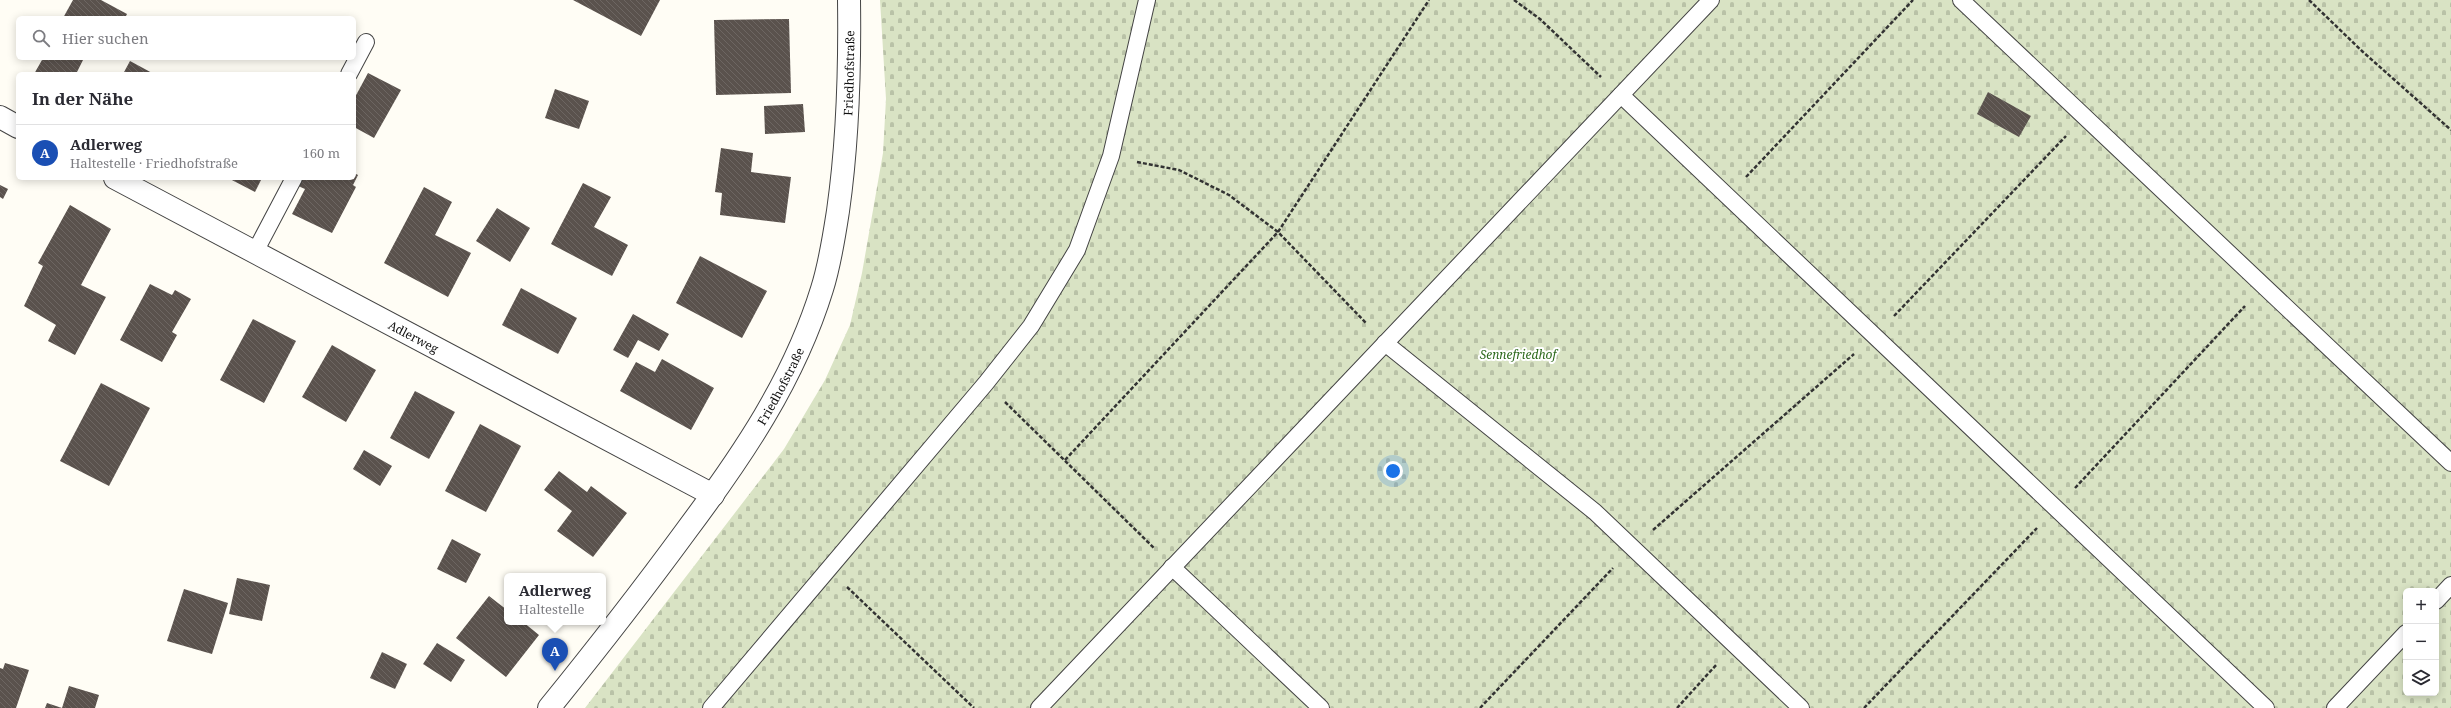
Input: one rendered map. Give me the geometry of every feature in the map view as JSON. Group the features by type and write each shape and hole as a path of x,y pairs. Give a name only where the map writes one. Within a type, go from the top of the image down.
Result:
{"street":[{"name":"Friedhofstraße","path":"549,708 627,611 738,460 777,395 799,352 823,287 834,235 845,160 850,61 849,0"},
{"path":"0,117 16,126"},
{"name":"Adlerweg","path":"119,180 713,495"}],"lane":[{"path":"711,708 986,384 1031,326 1077,250 1111,156 1147,0"},
{"path":"1039,708 1711,0"},
{"path":"1961,0 2451,463"},
{"path":"350,72 366,42"},
{"path":"1621,95 2266,708"},
{"path":"255,252 293,180"},
{"path":"1385,343 1595,512 1801,708"},
{"path":"1172,568 1321,708"},
{"path":"2439,598 2451,585"},
{"path":"2335,708 2403,636"}],"path":[{"path":"1065,460 1278,232 1429,0"},
{"path":"1514,0 1540,19 1621,95"},
{"path":"1728,196 1913,0"},
{"path":"2310,0 2363,52 2451,130"},
{"path":"1480,708 1632,548 1875,336 2085,116"},
{"path":"1111,156 1179,170 1229,195 1278,232 1385,343"},
{"path":"986,384 1065,460 1166,560 1172,568"},
{"path":"828,569 974,708"},
{"path":"1677,708 1735,645"}],"green space":[{"name":"Sennefriedhof","path":"880,0 2451,0 2451,708 585,708 784,449 825,380 850,325 862,273 883,153 886,99"}],"building":[{"path":"73,0 101,0 127,14 126,16 64,16"},
{"path":"573,0 660,0 641,36"},
{"path":"789,19 791,93 716,95 714,20"},
{"path":"42,60 83,60 77,72 35,72"},
{"path":"130,61 150,72 124,72"},
{"path":"368,73 401,90 374,138 356,128 356,95"},
{"path":"555,89 589,101 579,129 545,118"},
{"path":"1988,92 2031,116 2019,137 1977,114"},
{"path":"803,104 805,132 765,134 764,106"},
{"path":"721,148 753,153 751,172 791,177 785,223 720,215 722,193 715,192"},
{"path":"232,180 261,180 255,192"},
{"path":"301,180 356,180 353,185 356,187 332,233 292,214 305,189 298,186"},
{"path":"583,183 611,197 594,227 628,245 612,276 551,244"},
{"path":"0,185 8,189 3,199 0,197"},
{"path":"424,187 452,202 435,235 471,253 448,297 384,263"},
{"path":"70,205 111,229 81,285 106,297 75,355 48,341 56,325 24,306 43,266 38,263"},
{"path":"497,208 530,228 510,262 476,241"},
{"path":"700,256 767,291 742,338 676,303"},
{"path":"150,284 172,295 175,290 191,299 172,332 177,335 162,362 120,340"},
{"path":"521,288 577,318 558,354 502,325"},
{"path":"633,314 669,334 659,351 638,340 628,358 613,350"},
{"path":"253,319 296,341 264,403 220,380"},
{"path":"332,345 376,370 346,422 302,397"},
{"path":"662,359 714,388 691,430 620,391 636,362 655,372"},
{"path":"101,383 150,408 109,486 60,461"},
{"path":"415,391 455,412 429,459 390,438"},
{"path":"480,424 521,446 486,512 445,491"},
{"path":"364,450 392,466 380,486 353,469"},
{"path":"559,471 587,492 591,486 627,513 593,557 557,531 572,511 544,490"},
{"path":"452,539 481,554 466,583 437,569"},
{"path":"237,578 270,585 262,621 229,614"},
{"path":"184,589 228,603 212,654 167,641"},
{"path":"489,596 504,608 504,625 527,625 539,635 506,677 456,638"},
{"path":"437,643 465,660 451,682 423,664"},
{"path":"382,652 407,664 395,689 370,678"},
{"path":"5,663 29,670 16,708 0,708 0,668 3,669"},
{"path":"69,686 99,695 95,708 62,708"},
{"path":"47,703 62,708 45,708"}],"place":[{"name":"Adlerweg","path":"555,671"}]}
